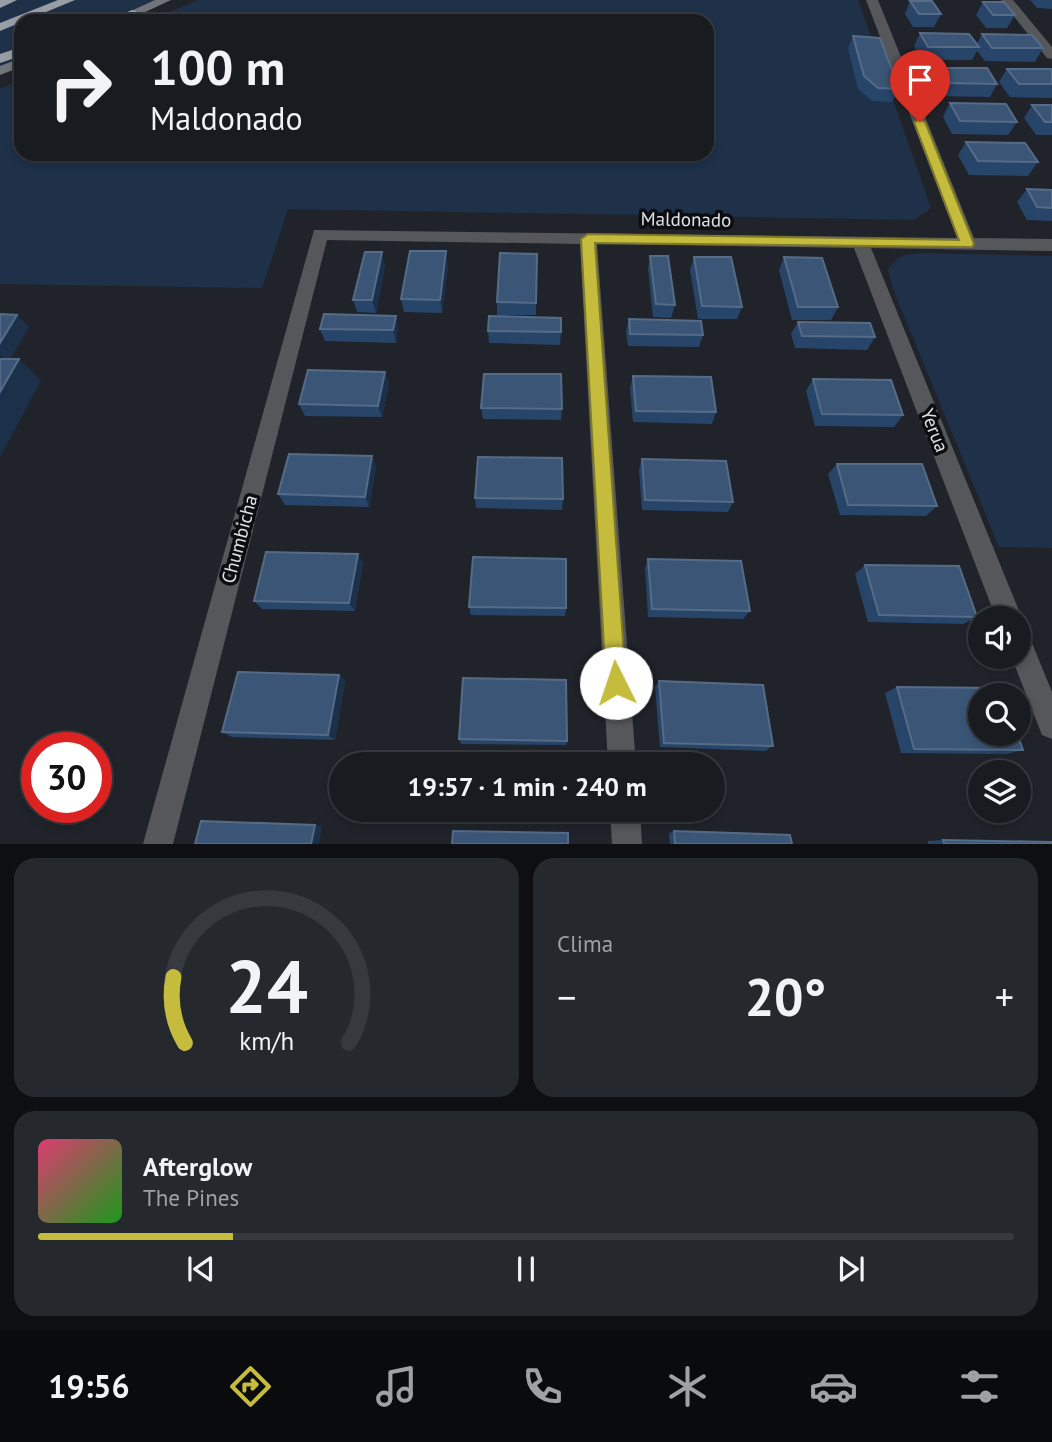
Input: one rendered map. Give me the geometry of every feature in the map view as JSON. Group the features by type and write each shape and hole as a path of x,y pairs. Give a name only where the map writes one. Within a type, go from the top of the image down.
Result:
{"highway":[{"path":"0,4 11,0"},
{"path":"33,14 69,0"}],"main road":[{"path":"132,14 165,0"}],"street":[{"path":"872,0 968,244"},
{"path":"1007,0 1052,55"},
{"name":"Maldonado","path":"320,234 1052,245"},
{"name":"Chumbicha","path":"158,844 320,234"},
{"path":"588,239 621,752"},
{"name":"Yerua","path":"860,242 1005,606"},
{"path":"1030,669 1052,725"},
{"path":"626,822 627,844"}],"shaded area":[{"path":"0,0 165,0 132,14 14,14 14,65 0,71"},
{"path":"198,0 858,0 931,208 914,220 288,209 262,288 0,284 0,89 14,82 14,161 714,161 714,14 165,14"},
{"path":"921,253 1052,256 1052,548 999,547 893,289 888,270 891,265 902,256"}],"building":[{"path":"910,1 932,1 941,14 919,14"},
{"path":"983,2 1004,2 1015,15 993,15"},
{"path":"920,33 969,34 979,47 928,47"},
{"path":"982,34 1032,35 1043,48 992,48"},
{"path":"853,36 880,38 899,89 878,88 864,76"},
{"path":"934,68 987,68 997,84 944,83"},
{"path":"1007,69 1052,69 1052,84 1019,84"},
{"path":"950,103 1006,104 1017,122 960,121"},
{"path":"1032,105 1052,105 1052,122 1045,122"},
{"path":"966,142 1025,143 1038,162 978,161"},
{"path":"1027,189 1052,190 1052,208 1037,207"},
{"path":"410,251 446,251 440,300 401,299"},
{"path":"365,252 382,252 372,300 353,300"},
{"path":"500,253 537,254 536,303 497,302"},
{"path":"650,256 668,256 675,305 656,304"},
{"path":"694,257 731,257 742,307 702,306"},
{"path":"784,257 822,258 838,307 798,307"},
{"path":"0,314 17,315 0,343"},
{"path":"324,314 396,316 393,330 320,329"},
{"path":"489,316 561,318 561,332 488,331"},
{"path":"629,319 701,321 703,335 630,334"},
{"path":"798,322 870,323 875,337 802,336"},
{"path":"0,359 19,359 0,392"},
{"path":"308,370 385,372 378,406 299,404"},
{"path":"484,374 561,374 562,409 481,408"},
{"path":"633,376 711,377 716,412 636,411"},
{"path":"813,379 891,380 903,415 822,414"},
{"path":"289,454 372,456 365,497 278,494"},
{"path":"478,457 562,458 563,499 475,498"},
{"path":"642,459 726,461 733,502 645,500"},
{"path":"837,464 922,464 937,506 848,505"},
{"path":"266,552 358,554 349,603 254,601"},
{"path":"473,557 566,559 566,608 469,607"},
{"path":"648,559 741,561 750,611 652,609"},
{"path":"865,565 959,566 973,606 968,606 968,617 879,615"},
{"path":"238,672 339,675 328,735 222,732"},
{"path":"463,678 566,680 567,741 459,739"},
{"path":"659,681 763,685 773,746 664,743"},
{"path":"897,687 968,688 968,746 1022,746 1023,750 914,749"},
{"path":"201,821 315,825 311,844 195,844"},
{"path":"453,831 568,833 568,844 452,844"},
{"path":"674,831 790,835 792,844 675,844"},
{"path":"943,840 1052,842 1052,844 944,844"}],"route":[{"path":"616,683 588,239 968,244 920,122"}]}
